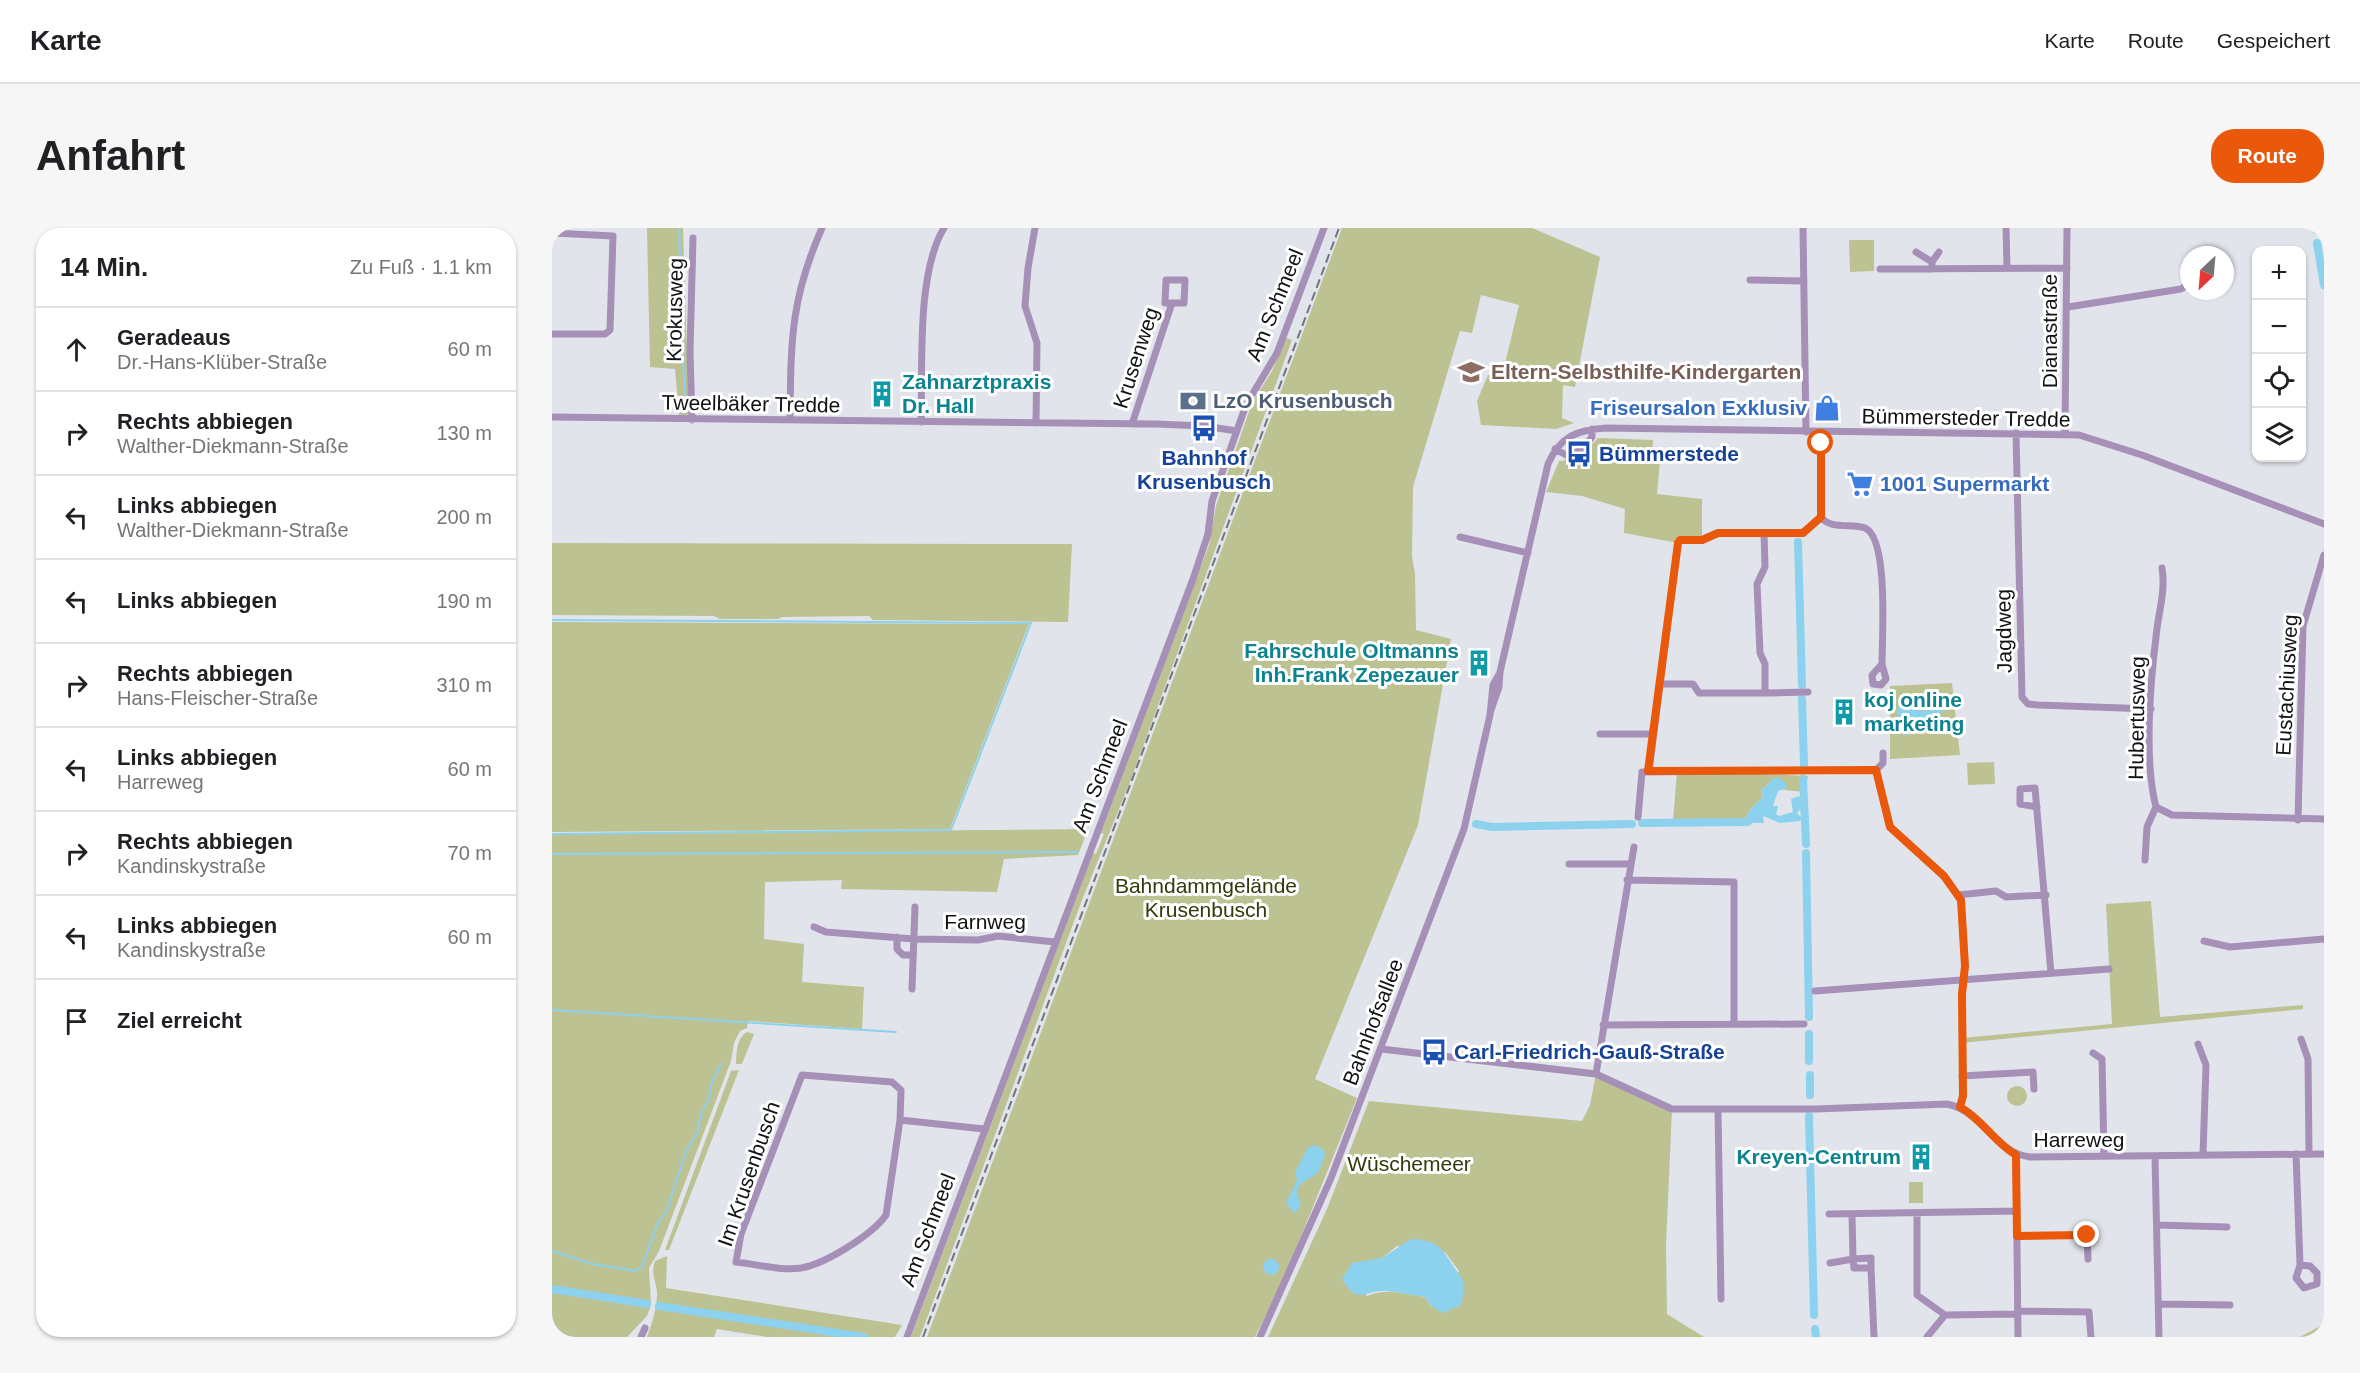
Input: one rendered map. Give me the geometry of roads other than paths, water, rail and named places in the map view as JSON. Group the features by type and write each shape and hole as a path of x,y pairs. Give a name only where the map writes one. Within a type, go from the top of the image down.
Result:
{"street":[{"path":"790,420 791,336 795,304 822,228"},
{"path":"921,422 926,289 938,238 944,228"},
{"path":"1035,228 1028,268 1025,306 1037,343 1036,423"},
{"name":"Am Schmeel","path":"907,1337 1193,579 1208,534 1212,501 1246,405 1277,353 1324,228"},
{"path":"1803,228 1806,432"},
{"path":"2006,228 2007,268"},
{"name":"Dianastraße","path":"2065,434 2068,307 2066,228"},
{"path":"2323,228 2324,237"},
{"path":"552,233 614,236 610,330 605,334 552,334"},
{"name":"Krokusweg","path":"692,420 690,351 693,238"},
{"path":"1916,252 1932,266"},
{"path":"1932,266 1939,252"},
{"path":"1880,269 1932,266 2067,268"},
{"path":"1750,280 1804,281"},
{"path":"2068,307 2180,289"},
{"name":"Krusenweg","path":"1132,424 1172,303"},
{"name":"Tweelbäker Tredde","path":"552,417 1132,424 1204,426 1237,431"},
{"path":"1557,446 1568,456 1581,450 1592,437 1592,429"},
{"name":"Bümmersteder Tredde","path":"1557,446 1575,433 1592,429 2065,434 2093,438 2324,524"},
{"path":"1648,771 1678,543 1680,540 1702,540 1718,533 1803,533 1821,517 1821,432"},
{"name":"Jagdweg","path":"2016,433 2022,697 2028,704 2038,705 2151,709"},
{"name":"Bahnhofsallee","path":"1260,1337 1310,1229 1464,829 1491,710 1493,686 1500,672 1548,464 1557,446"},
{"path":"1821,517 1829,523 1863,527 1877,540 1881,568 1882,664"},
{"path":"1764,533 1765,567 1757,584 1760,653 1765,664 1765,693"},
{"path":"1460,537 1528,553"},
{"name":"Eustachiusweg","path":"2298,820 2303,626 2324,555"},
{"name":"Hubertusweg","path":"2162,568 2164,585 2156,636 2151,709 2151,790 2156,807 2172,815 2324,819"},
{"path":"1660,684 1693,684 1699,693 1808,692"},
{"path":"1600,734 1653,734"},
{"path":"1638,818 1642,772 1876,770 1883,763 1883,753"},
{"path":"1381,1049 1596,1074 1672,1109 1816,1109 1947,1104 1960,1107 1963,1096 1965,928 1958,895 1944,876 1890,827 1876,770"},
{"path":"2037,807 2051,973"},
{"path":"2145,860 2147,827 2156,807"},
{"path":"1596,1074 1634,847"},
{"path":"1569,864 1630,864"},
{"path":"1627,880 1734,882 1734,1023"},
{"path":"1958,895 1996,891 2006,897 2046,895"},
{"path":"914,939 915,907"},
{"name":"Farnweg","path":"814,927 826,932 914,939 978,940 998,936 1055,942"},
{"path":"897,937 897,949 903,955 913,955"},
{"name":"Farnweg","path":"912,989 914,939"},
{"path":"2204,942 2230,946 2324,939"},
{"path":"1815,991 2109,969"},
{"path":"1603,1025 1804,1024"},
{"path":"2301,1039 2308,1059 2309,1154"},
{"path":"2198,1044 2206,1065 2203,1155"},
{"path":"2093,1053 2102,1059 2104,1156"},
{"path":"1962,1076 2033,1072 2034,1089"},
{"name":"Im Krusenbusch","path":"802,1075 892,1082 902,1093 900,1120 888,1207 879,1226 855,1242 802,1268 736,1262 741,1234 802,1075"},
{"name":"Harreweg","path":"1960,1107 1972,1114 2004,1148 2016,1155 2155,1157 2324,1154"},
{"path":"1718,1109 1721,1299"},
{"path":"900,1120 984,1129"},
{"path":"2296,1154 2300,1265"},
{"path":"2016,1155 2018,1337"},
{"path":"2155,1157 2159,1337"},
{"path":"1829,1214 2016,1211"},
{"path":"1917,1213 1917,1295 1945,1315 2089,1312 2091,1337"},
{"path":"1852,1214 1854,1268 1871,1268 1874,1337"},
{"path":"2157,1225 2227,1227"},
{"path":"2017,1236 2087,1235 2088,1258"},
{"path":"1830,1263 1853,1259"},
{"path":"2158,1304 2230,1305"},
{"path":"1927,1337 1945,1315"},
{"path":"642,1337 645,1328"}],"water":[{"path":"1903,699 1912,702 1920,711 1930,710 1930,701 1942,704 1943,710 1928,730 1909,733 1906,736 1902,733 1897,708"},
{"path":"1774,778 1780,778 1787,785 1786,789 1778,791 1773,806 1778,806 1776,814 1779,816 1793,812 1791,799 1799,796 1804,805 1797,813 1802,818 1800,821 1780,823 1763,816 1764,823 1744,823 1749,811 1763,797 1761,791"},
{"path":"1314,1145 1323,1149 1325,1154 1322,1165 1318,1172 1298,1188 1301,1204 1295,1214 1286,1203 1297,1180 1295,1172 1307,1149"},
{"name":"Wüschemeer","path":"1411,1239 1434,1244 1446,1255 1463,1281 1461,1305 1443,1313 1432,1307 1425,1297 1387,1291 1358,1295 1342,1279 1352,1263 1382,1258"},
{"path":"1271,1259 1279,1267 1271,1275 1263,1267"}],"waterway":[{"path":"679,228 685,410"},
{"path":"2317,243 2324,285"},
{"path":"1798,542 1802,685"},
{"path":"552,620 1031,623 951,830 552,834"},
{"path":"1802,699 1804,765"},
{"path":"1803,779 1806,844"},
{"path":"1642,823 1748,822 1753,816"},
{"path":"1476,824 1492,827 1632,824"},
{"path":"552,854 1077,852"},
{"path":"1806,853 1809,1017"},
{"path":"552,1010 896,1032"},
{"path":"1809,1034 1809,1061"},
{"path":"552,1251 592,1264 636,1271 642,1266 658,1223 667,1210 686,1151 697,1133 701,1114 709,1099 711,1084 721,1064"},
{"path":"1810,1075 1810,1095"},
{"path":"1809,1116 1814,1315"},
{"path":"552,1289 647,1304"},
{"path":"659,1306 864,1337"},
{"path":"1815,1329 1816,1337"}],"railway":[{"path":"923,1337 1339,228"}],"place":[{"name":"Eltern-Selbsthilfe-Kindergarten","path":"1471,372"},
{"name":"Zahnarztpraxis Dr. Hall","path":"882,394"},
{"name":"LzO Krusenbusch","path":"1193,401"},
{"name":"Friseursalon Exklusiv","path":"1827,408"},
{"name":"Bahnhof Krusenbusch","path":"1204,428"},
{"name":"Bümmerstede","path":"1579,454"},
{"name":"1001 Supermarkt","path":"1860,484"},
{"name":"Fahrschule Oltmanns Inh.Frank Zepezauer","path":"1479,663"},
{"name":"koj online marketing","path":"1844,712"},
{"name":"Carl-Friedrich-Gauß-Straße","path":"1434,1052"},
{"name":"Kreyen-Centrum","path":"1921,1157"}],"park label":[{"name":"Bahndammgelände Krusenbusch","path":"1206,898"}]}
